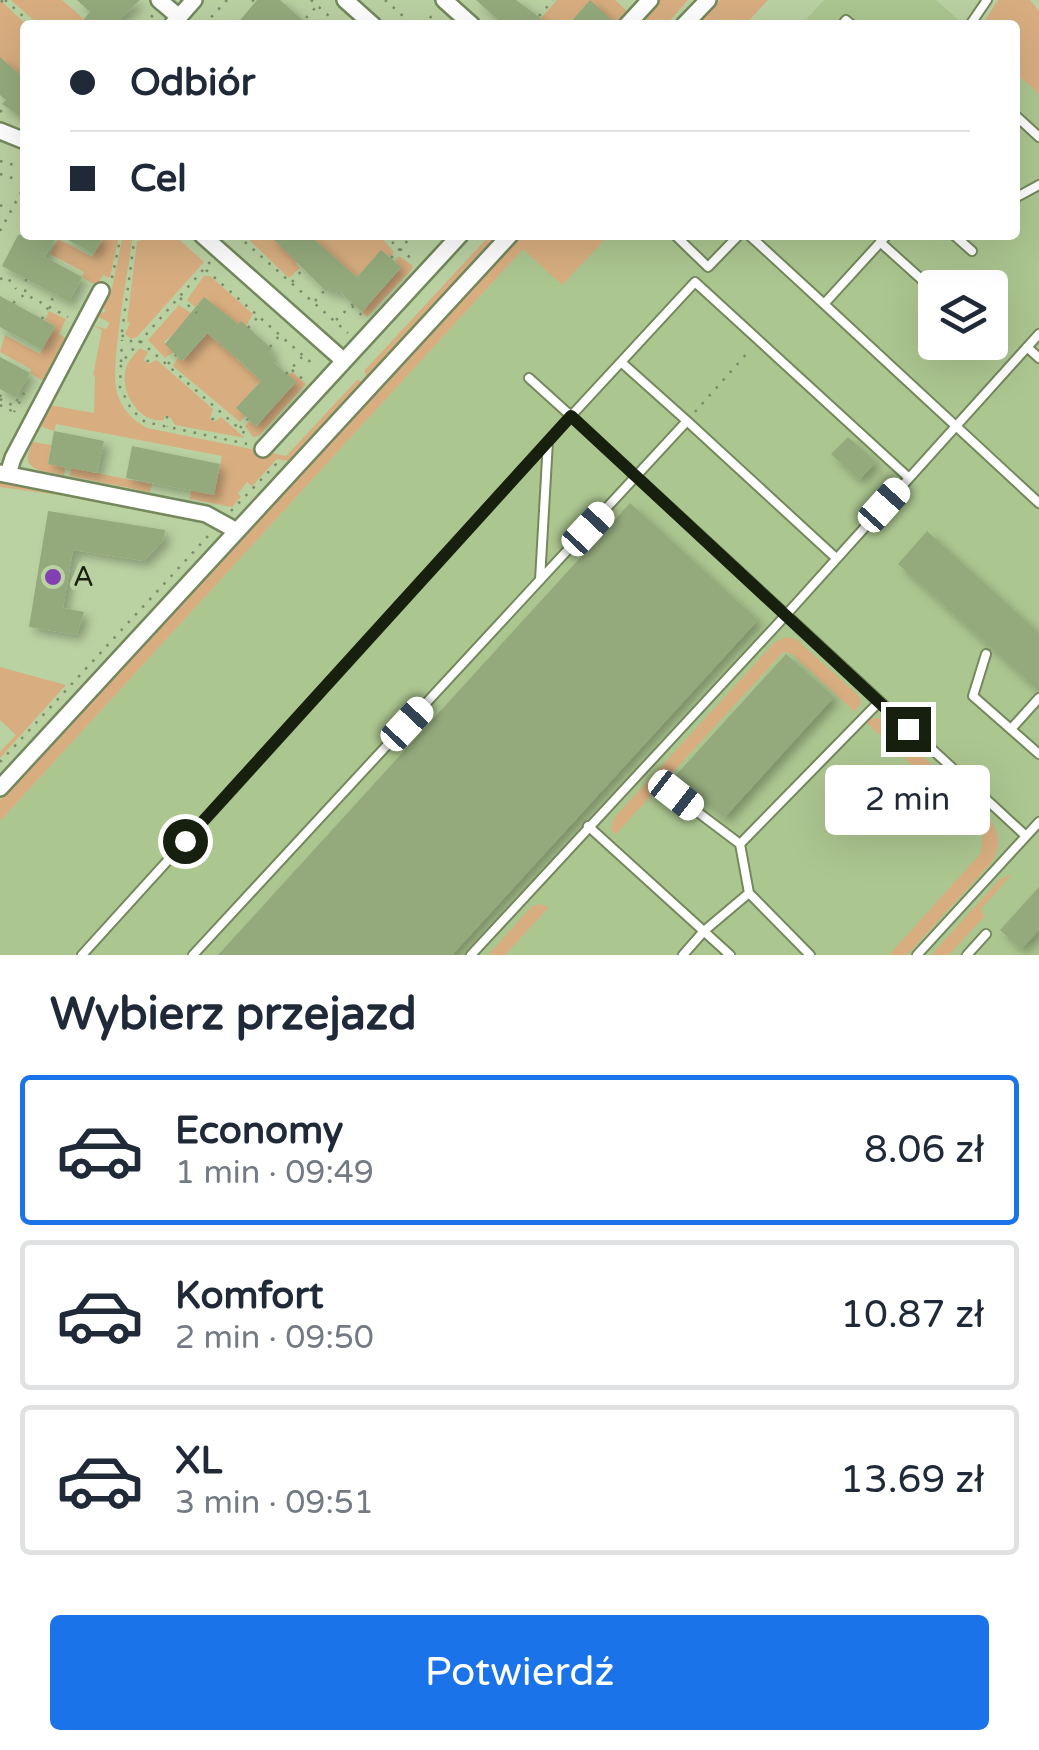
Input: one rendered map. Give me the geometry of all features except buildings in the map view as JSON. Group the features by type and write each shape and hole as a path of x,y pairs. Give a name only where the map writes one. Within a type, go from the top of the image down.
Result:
{"street":[{"path":"176,20 194,0"},
{"path":"345,0 368,20"},
{"path":"632,20 650,0"},
{"path":"689,20 708,0"},
{"path":"446,1 467,20"},
{"path":"208,240 344,361"},
{"path":"258,448 455,240"},
{"path":"0,788 505,240"},
{"path":"101,292 4,474 226,516 237,531"}],"lane":[{"path":"1020,120 1039,137"},
{"path":"680,240 708,267 733,240"},
{"path":"754,240 1039,503"},
{"path":"824,304 883,240"},
{"path":"885,240 918,274"},
{"path":"960,240 972,251"},
{"path":"82,955 695,282 909,478"},
{"path":"471,955 1039,334"},
{"path":"1027,347 1039,358"},
{"path":"621,362 836,558"},
{"path":"529,378 1026,836"},
{"path":"193,955 687,421"},
{"path":"540,580 548,441"},
{"path":"969,708 986,654"},
{"path":"973,696 1039,754"},
{"path":"1011,729 1039,698"},
{"path":"740,844 879,702"},
{"path":"676,795 740,844 749,894 810,955"},
{"path":"918,955 1039,822"},
{"path":"588,826 730,955"},
{"path":"683,955 749,894"},
{"path":"967,955 986,934"}],"path":[{"path":"210,20 227,0"},
{"path":"311,0 332,20"},
{"path":"384,0 407,20"},
{"path":"539,16 553,0"},
{"path":"3,1 29,20"},
{"path":"306,18 317,6"},
{"path":"491,20 494,16"},
{"path":"0,232 20,193"},
{"path":"0,205 11,211"},
{"path":"101,292 106,295 110,287 120,240"},
{"path":"134,240 122,335 120,387 130,409 145,422 258,448"},
{"path":"243,240 353,337"},
{"path":"390,240 418,266"},
{"path":"391,258 408,240"},
{"path":"121,363 220,251"},
{"path":"205,268 321,372"},
{"path":"291,283 302,270"},
{"path":"0,279 7,277 16,289"},
{"path":"13,303 25,294 26,278"},
{"path":"314,302 325,290"},
{"path":"25,294 83,325"},
{"path":"42,319 55,294"},
{"path":"179,298 197,313"},
{"path":"335,322 352,305 368,320"},
{"path":"248,328 259,316"},
{"path":"124,324 130,324"},
{"path":"122,335 127,342 140,341 258,448"},
{"path":"270,347 280,336"},
{"path":"687,421 758,340"},
{"path":"146,362 154,354"},
{"path":"168,365 176,356"},
{"path":"286,374 303,356"},
{"path":"291,369 309,385"},
{"path":"0,400 3,391"},
{"path":"0,400 14,406 24,394 15,411"},
{"path":"0,400 7,408"},
{"path":"212,420 219,411"},
{"path":"167,416 167,428"},
{"path":"239,429 248,419"},
{"path":"0,762 226,516"}],"shaded area":[{"path":"0,0 22,20 20,75 0,57"},
{"path":"11,0 62,0 84,19 83,20 33,20"},
{"path":"557,0 615,0 629,13 623,20 606,20 590,1 572,20 541,18"},
{"path":"659,0 688,0 670,20 641,20"},
{"path":"720,0 768,0 750,20 701,20"},
{"path":"824,0 936,0 958,20 806,20"},
{"path":"998,0 1030,0 1039,11 1039,94 1020,77 1020,20 985,20"},
{"path":"1020,77 1039,94 1039,955 0,955 0,821 523,249 562,284 604,240 1020,240"},
{"path":"60,240 92,257 102,240 118,240 110,278 103,275 97,286 82,277 84,272 50,254"},
{"path":"122,240 132,240 115,381 117,393 132,418 147,428 286,456 357,380 361,381 366,375 364,371 485,240 492,240 288,461 277,459 252,486 247,482 232,507 190,499 191,490 214,495 222,456 56,424 54,431 40,426 49,405 94,413 93,375 102,330 92,325 106,329 110,323 97,316 106,310 102,307 112,288"},
{"path":"180,240 204,262 131,339 125,334 130,323 127,322 137,241"},
{"path":"249,240 277,240 298,261 300,268 289,278"},
{"path":"315,240 383,240 394,252 390,257 381,250 357,277"},
{"path":"516,240 604,240 562,285 523,249 0,821 0,800"},
{"path":"399,256 412,269 367,317 362,312 401,268 395,261"},
{"path":"204,276 210,276 253,314 246,326 204,298 195,307 187,300"},
{"path":"179,305 195,316 164,342 174,352 165,358 148,340"},
{"path":"49,311 66,319 59,334 69,340 43,381 30,373 31,369 0,352 5,335 40,354 55,326 45,320"},
{"path":"208,333 261,381 237,408 245,416 240,422 173,366 178,357 183,361"},
{"path":"140,348 148,352 144,360 148,364 157,360 213,409 210,418 214,422 221,417 245,438 175,425 170,417 155,420 140,412 129,396 125,377 128,363"},
{"path":"292,372 306,384 259,436 253,437 245,426 250,421 257,426 295,383 288,375"},
{"path":"33,442 51,445 48,463 65,468 64,475 30,464"},
{"path":"71,468 152,484 150,492 70,476"},
{"path":"0,481 198,519 191,521 0,487"},
{"path":"787,637 797,640 859,696 861,702 855,712 791,653 783,652 615,835 611,829 614,818 775,642"},
{"path":"0,667 66,685 0,758 0,752 16,735 0,720"},
{"path":"882,719 986,814 998,838 991,863 907,955 889,955 981,853 983,832 866,722"},
{"path":"1012,874 981,909 984,917 949,955 931,955 1000,879"},
{"path":"531,907 549,907 505,955 488,955"}],"place":[{"name":"A","path":"53,577"}],"route":[{"path":"185,841 571,416 908,729"}]}
